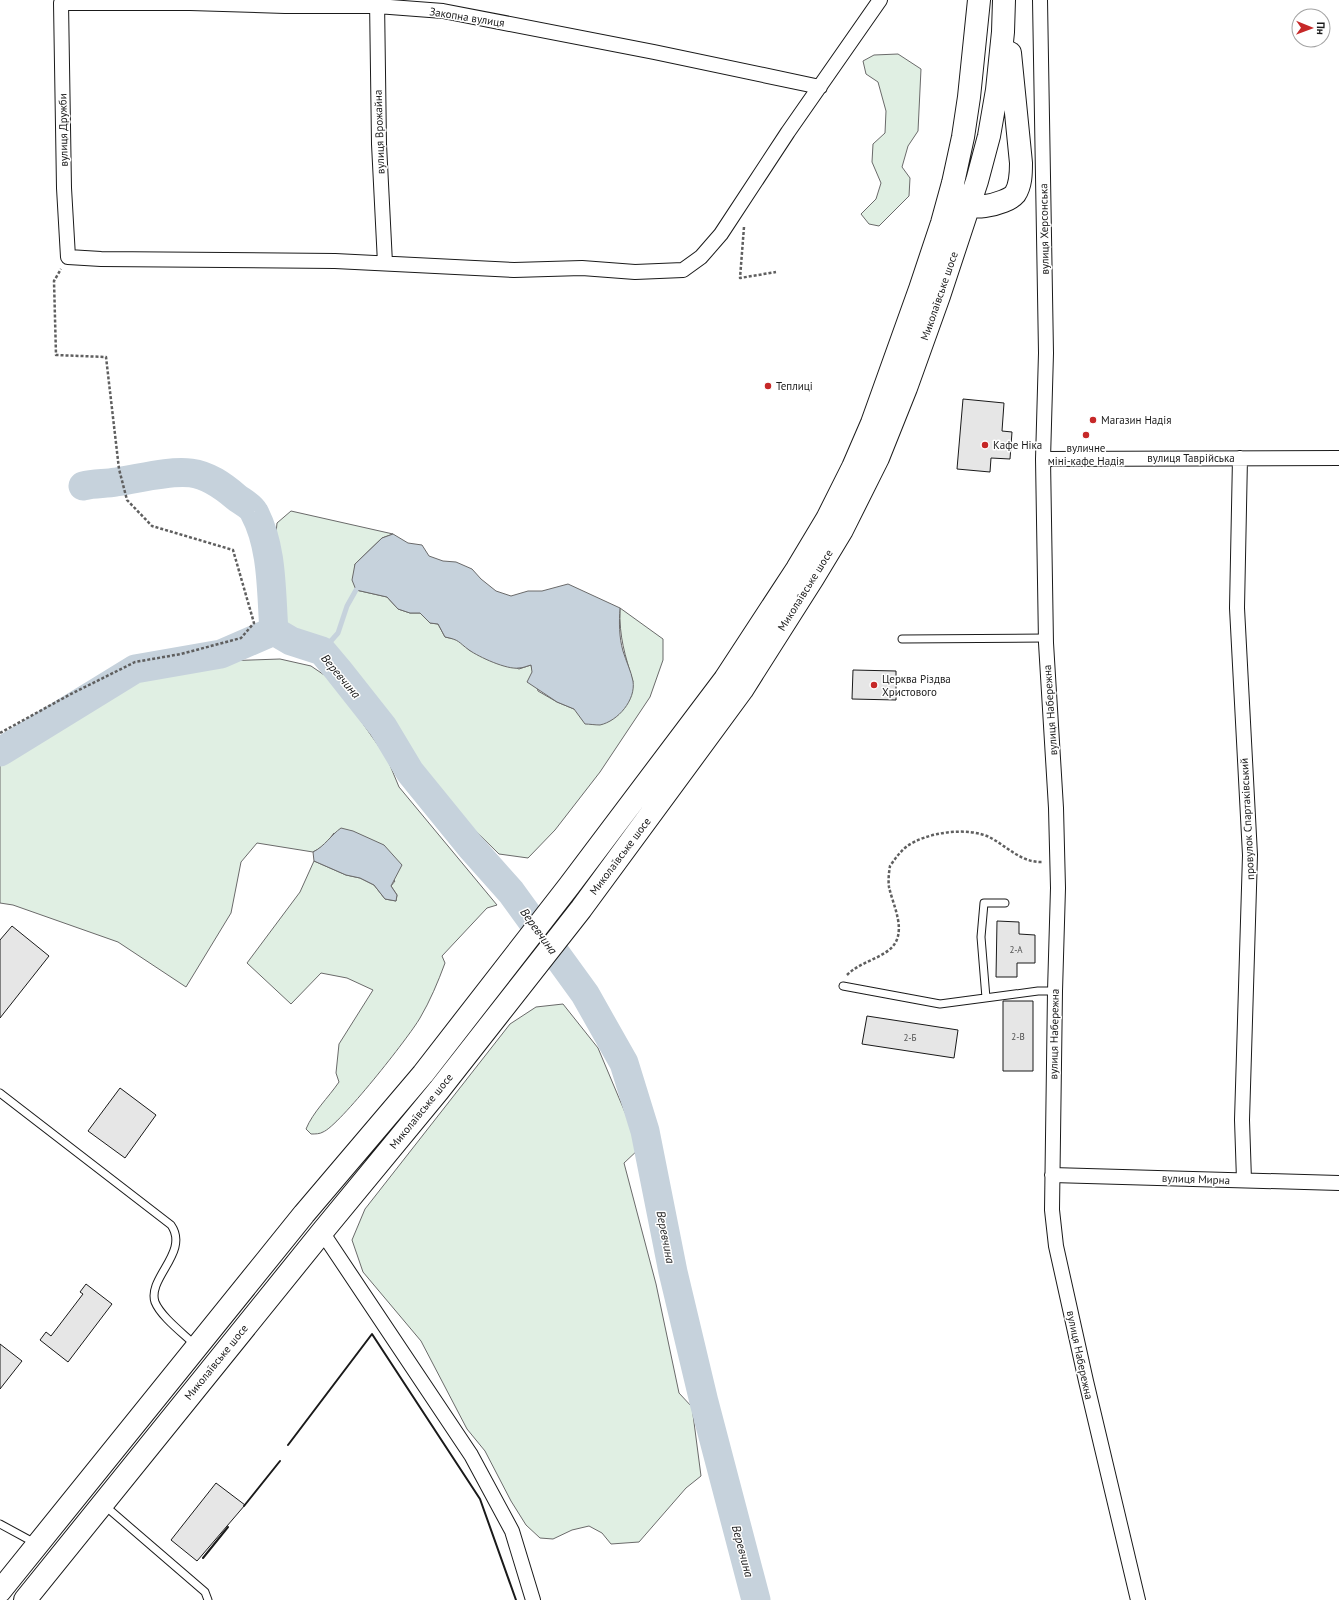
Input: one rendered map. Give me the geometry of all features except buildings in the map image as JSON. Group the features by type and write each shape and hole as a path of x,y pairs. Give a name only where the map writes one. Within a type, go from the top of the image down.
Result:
{"main road":[{"path":"980,0 980,92 976,129 961,198 969,206 978,207 994,205 1010,198 1015,193 1021,176 1005,0"},
{"name":"Миколаївське шосе","path":"0,1591 304,1214 423,1074 510,963 725,679 797,569 827,519 853,467 890,375 920,289 953,183 969,97 980,0"},
{"name":"Миколаївське шосе","path":"25,1600 102,1503 439,1090 581,909 742,690 842,530 878,458 906,388 969,206 989,136 1003,32 1005,0"}],"street":[{"path":"68,256 101,259 205,259 385,263 514,270 582,268 635,272 683,270 701,257 721,234 747,197 788,132 880,0"},
{"name":"вулиця Херсонська","path":"1040,0 1046,353 1043,459"},
{"name":"Закопна вулиця","path":"61,3 190,3 285,6 377,3 442,11 654,52 820,87"},
{"name":"вулиця Дружби","path":"61,3 64,188 68,256"},
{"name":"вулиця Врожайна","path":"377,3 379,144 385,263"},
{"name":"провулок Спартаківський","path":"1240,458 1237,608 1250,855 1242,1120 1244,1180"},
{"name":"вулиця Таврійська","path":"1043,459 1339,458"},
{"name":"вулиця Набережна","path":"1043,459 1046,638 1058,862 1054,991 1052,1210 1056,1246 1086,1381 1138,1600"},
{"name":"вулиця Мирна","path":"1052,1175 1339,1183"},
{"path":"322,1232 471,1455 512,1530 533,1600"}],"lane":[{"path":"902,639 1046,638"},
{"path":"986,998 981,937 984,903 1005,903"},
{"path":"842,986 940,1004 1038,991 1054,991"},
{"path":"0,1093 171,1225 175,1231 176,1245 155,1288 155,1302 167,1318 197,1346"},
{"path":"102,1503 205,1592 208,1600"},
{"path":"0,1524 37,1544"}],"path":[{"path":"747,197 740,278 776,272"},
{"path":"0,733 69,695 135,662 181,654 241,638 254,623 233,550 152,526 127,500 119,469 106,357 56,355 54,281 68,256"},
{"path":"842,986 846,976 853,969 891,949 898,938 900,926 889,885 890,866 907,846 928,836 963,832 979,833 992,839 1022,858 1033,862 1058,862"}],"green space":[{"path":"898,54 921,69 918,131 908,146 902,167 910,178 909,196 879,226 869,224 861,214 876,199 881,183 872,162 873,144 885,133 886,111 878,82 866,74 863,61 874,55"},
{"path":"291,511 393,534 382,538 355,564 356,590 387,597 398,609 410,613 420,613 430,623 438,624 445,637 459,640 469,650 519,669 531,665 538,691 557,702 574,709 633,682 622,637 620,608 663,639 663,660 650,697 600,772 555,830 528,858 499,854 435,791 360,679 340,655 321,642 302,641 288,633 282,623 274,553 277,523"},
{"path":"280,659 311,666 333,681 387,758 399,787 497,905 487,908 442,956 445,963 427,1005 420,1018 389,1061 358,1098 331,1126 322,1133 316,1134 311,1134 306,1129 317,1111 339,1082 336,1073 339,1044 373,990 347,978 321,973 291,1004 247,963 300,892 314,861 346,875 360,878 374,885 385,899 396,901 397,895 391,886 395,881 334,833 324,846 313,852 257,843 241,862 231,913 186,987 118,942 13,905 0,903 0,746 98,687 223,661"},
{"path":"563,1004 598,1048 640,1148 624,1163 656,1284 679,1393 692,1407 701,1476 686,1488 639,1542 611,1544 602,1533 589,1526 572,1530 553,1539 540,1538 526,1525 511,1501 485,1451 467,1429 421,1341 363,1272 352,1240 365,1209 510,1024 536,1007"}],"shaded area":[{"path":"393,534 408,543 422,545 429,556 443,561 456,562 472,569 481,579 496,591 511,596 528,591 542,591 568,584 620,608 619,624 621,640 633,681 632,695 624,709 607,723 600,725 585,724 574,709 557,702 527,682 532,672 531,665 522,668 508,667 479,656 456,640 445,637 438,624 430,623 420,613 410,613 398,609 387,597 356,590 352,580 355,564 382,538"},
{"path":"341,828 353,831 384,845 402,865 391,886 397,895 396,901 385,899 374,885 360,878 346,875 314,861 313,852 321,847"}],"waterway":[{"path":"83,486 182,472 203,476 226,489 253,510 265,540 270,570 274,631"},
{"path":"322,651 338,633 347,606 356,590"},
{"name":"Веревчина","path":"0,752 135,669 221,654 274,631 291,641 322,651 383,727 410,772 471,847 511,892 585,994 624,1063 645,1131 673,1272 704,1402 756,1600"}],"wall":[{"path":"288,1445 372,1334 480,1499 516,1600"},
{"path":"244,1506 280,1461"},
{"path":"203,1558 228,1527"}],"place":[{"name":"Теплиці","path":"768,386"},
{"name":"Магазин Надія","path":"1093,420"},
{"name":"вуличне міні-кафе Надія","path":"1086,435"},
{"name":"Кафе Ніка","path":"985,445"},
{"name":"Церква Різдва Христового","path":"874,685"}]}
